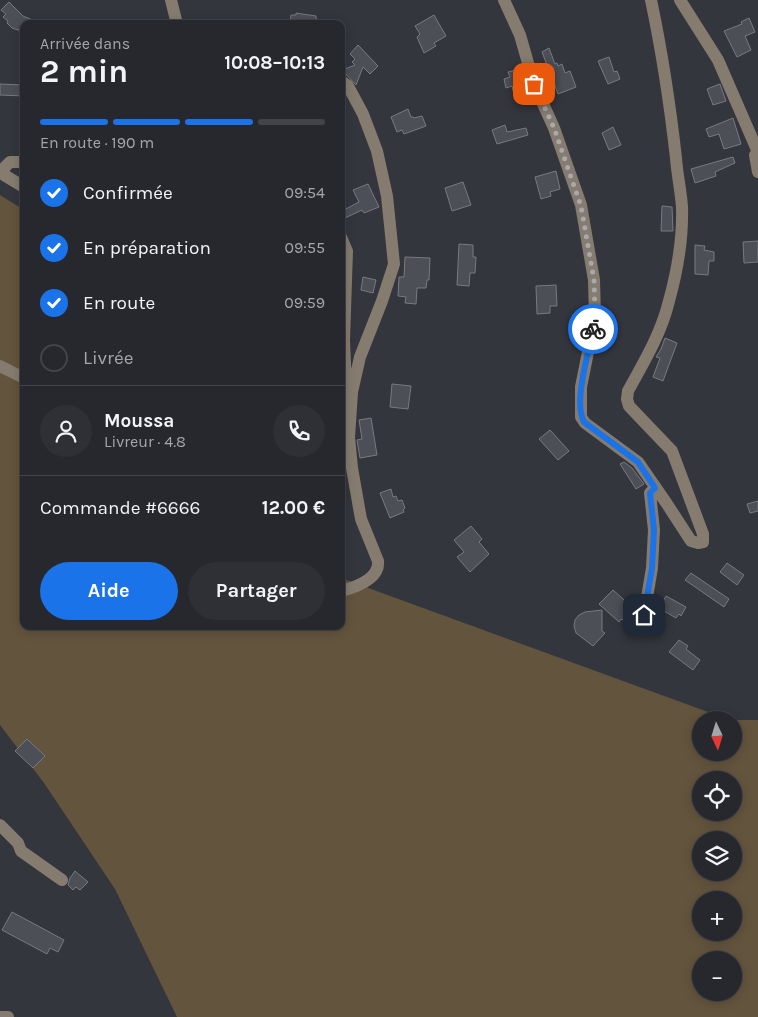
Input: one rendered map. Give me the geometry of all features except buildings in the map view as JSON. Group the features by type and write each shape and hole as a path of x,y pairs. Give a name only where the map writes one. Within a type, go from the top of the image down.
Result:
{"street":[{"path":"171,0 176,20"},
{"path":"504,0 520,35 534,84 554,128 581,206 594,280 595,317 581,387 582,417 584,422 638,462 691,541 698,543 703,542 703,534 672,451 630,406 628,399 628,391 662,326 678,262 681,226 682,208 668,99 651,0"},
{"path":"680,0 718,60 758,152 755,155 758,172"},
{"path":"345,84 364,114 377,152 388,196 394,264 360,357 352,392 349,437 352,468 361,519 379,568 376,574 355,587 345,590"},
{"path":"20,162 10,162 4,168 4,175 20,185"},
{"path":"345,246 347,251 345,310"},
{"path":"345,365 346,390 352,392"},
{"path":"0,366 20,376"},
{"path":"644,615 652,568 654,530 650,493 655,488"},
{"path":"0,825 18,843 21,850 62,880"},
{"path":"0,1016 8,1017"}],"shaded area":[{"path":"0,195 20,208 20,630 345,630 345,579 705,711 692,711 692,761 742,761 742,720 758,720 758,1017 177,1017 115,889 44,783 0,725"}],"way so far":[{"path":"534,84 554,128 581,206 594,280 595,317 593,329"}],"route":[{"path":"593,329 581,387 582,417 584,422 591,428 613,442 638,462 655,488 650,493 654,530 649,595 644,615"}]}
